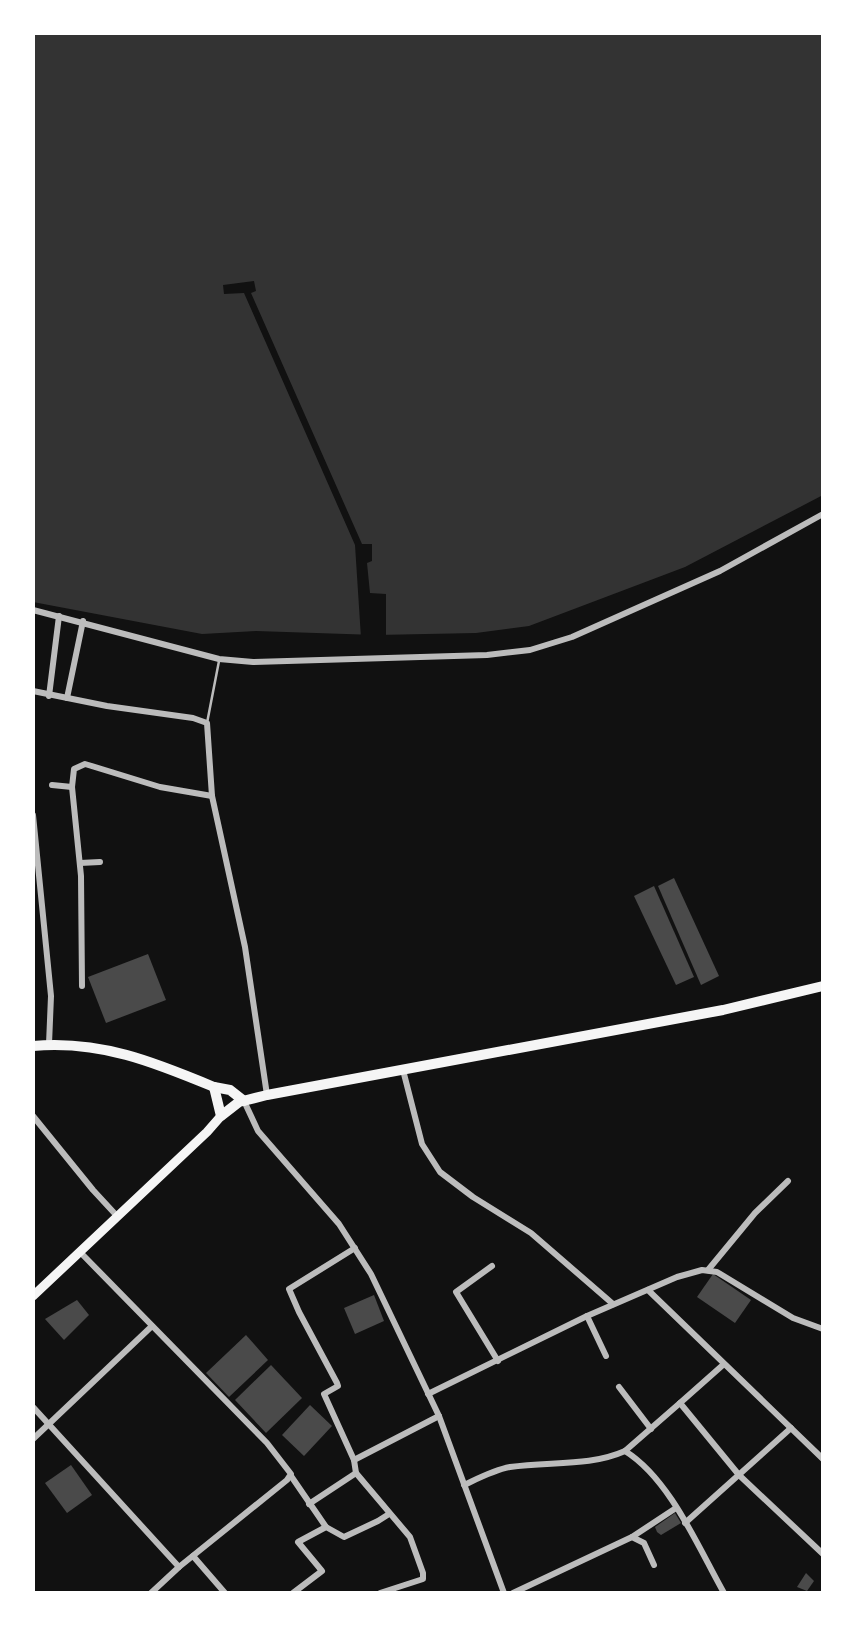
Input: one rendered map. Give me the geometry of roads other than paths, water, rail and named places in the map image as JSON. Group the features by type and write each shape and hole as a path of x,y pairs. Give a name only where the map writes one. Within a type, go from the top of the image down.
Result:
{"highway":[{"path":"222,1116 232,1105 267,1095 723,1010 823,986"},
{"path":"33,1046 71,1044 117,1052 214,1087 230,1090 244,1101"},
{"path":"214,1087 222,1116"}],"main road":[{"path":"33,1296 222,1116"}],"street":[{"path":"33,610 83,621 219,659 253,662 487,654 530,650 572,637 720,570 823,514"},
{"path":"49,696 59,617"},
{"path":"67,698 83,621"},
{"path":"33,691 107,706 193,718 207,723 212,796 245,947 267,1095"},
{"path":"82,986 80,863 72,787 74,769 85,764 160,787 212,796"},
{"path":"52,785 72,787"},
{"path":"33,815 51,996 49,1044"},
{"path":"80,863 100,862"},
{"path":"403,1070 422,1144 440,1172 473,1197 531,1233 613,1304"},
{"path":"244,1101 258,1131 317,1197 355,1248 383,1298 439,1416 504,1593"},
{"path":"33,1116 117,1216"},
{"path":"709,1270 755,1213 788,1181"},
{"path":"355,1248 289,1289 337,1382 338,1386 324,1395 354,1460 356,1473 410,1536 424,1573 423,1579 380,1593"},
{"path":"80,1252 267,1443 326,1527 344,1537 389,1514"},
{"path":"492,1266 456,1292 498,1361"},
{"path":"428,1394 613,1304 677,1277 709,1270 733,1280 793,1318 823,1329"},
{"path":"648,1290 823,1459"},
{"path":"587,1316 606,1356"},
{"path":"33,1439 152,1326"},
{"path":"464,1485 508,1467 594,1460 625,1451 724,1364"},
{"path":"619,1387 651,1429"},
{"path":"680,1404 738,1475 823,1554"},
{"path":"33,1407 179,1567"},
{"path":"354,1460 439,1416"},
{"path":"685,1523 791,1428"},
{"path":"625,1451 641,1461 665,1487 724,1593"},
{"path":"309,1504 356,1473"},
{"path":"151,1593 291,1476"},
{"path":"513,1593 632,1536 677,1508"},
{"path":"293,1593 322,1571 298,1542 326,1527"},
{"path":"632,1536 644,1543 654,1566"},
{"path":"193,1556 225,1593"}],"lane":[{"path":"207,723 219,659"}]}
